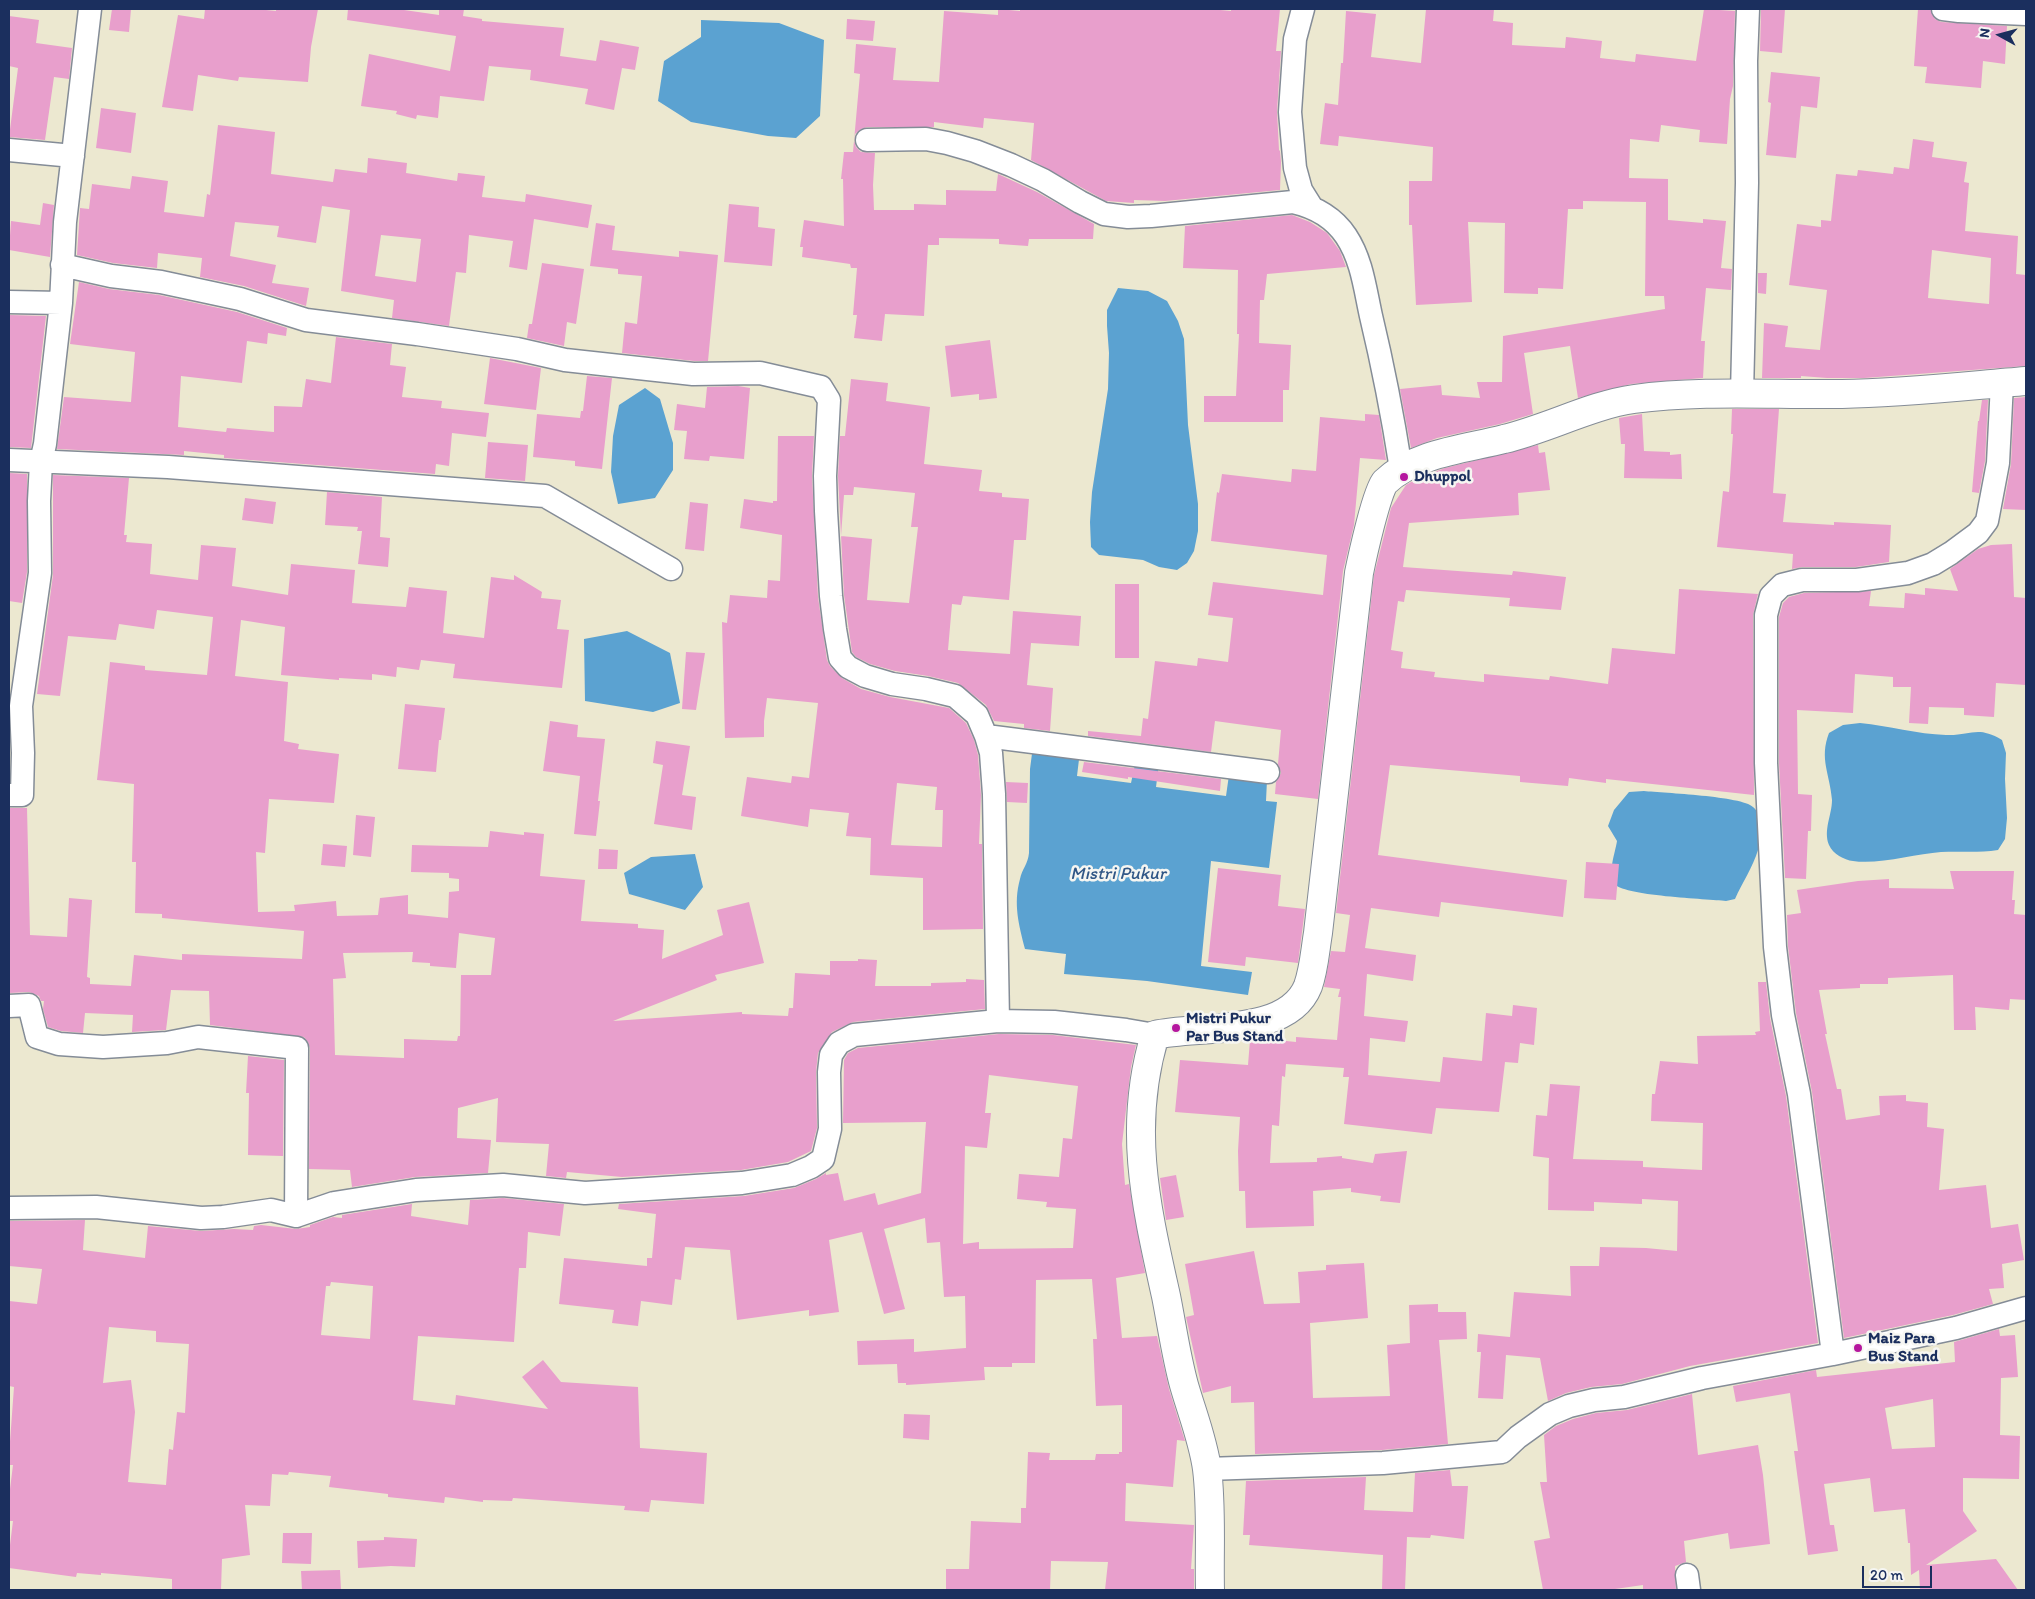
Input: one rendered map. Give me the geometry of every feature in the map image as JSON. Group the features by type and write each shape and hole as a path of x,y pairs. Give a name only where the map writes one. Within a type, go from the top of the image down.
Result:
{"street":[{"path":"9,795 22,795 21,706 40,573 39,501 41,462 45,444 61,303 62,264 90,9"},
{"path":"1303,9 1295,39 1290,112 1295,168 1301,190 1311,206"},
{"path":"1742,394 1747,182 1746,61 1748,9"},
{"path":"1943,9 2020,12"},
{"path":"868,140 926,139 975,150 1043,180 1104,214 1128,217 1151,216 1293,202 1311,206 1328,217 1346,235 1358,260 1383,369 1400,469"},
{"path":"9,150 73,156"},
{"path":"62,264 111,276 161,282 240,299 306,320 517,349 565,360 693,374 760,372 821,386 829,400 825,476 826,511 832,604 840,658 848,667 865,676 892,684 926,689 954,696 977,715 986,736 990,754 994,794 998,1021"},
{"path":"9,302 61,303"},
{"path":"9,1208 96,1206 201,1218 272,1210 296,1216 334,1203 416,1190 503,1185 585,1193 742,1183 792,1175 823,1160 830,1129 829,1072 831,1055 840,1043 854,1035 998,1021 1054,1022 1116,1028 1155,1035 1172,1031 1228,1028 1262,1021 1280,1014 1297,1002 1307,987 1314,963 1359,573 1382,484 1400,469 1428,458 1525,434 1604,406 1632,399 1664,396 1742,394 1887,393 2014,382 1988,521 1978,533 1939,560 1908,573 1857,580 1802,580 1782,585 1770,596 1766,615 1766,746 1775,947 1783,1015 1799,1094 1833,1354"},
{"path":"9,460 168,467 545,496 671,569"},
{"path":"986,736 1268,772"},
{"path":"9,1006 29,1005 36,1037 59,1044 103,1047 167,1043 198,1037 297,1048 296,1216"},
{"path":"1155,1035 1149,1056 1142,1104 1141,1166 1149,1224 1182,1376 1197,1423 1207,1469 1210,1590"},
{"path":"1207,1469 1383,1463 1502,1452 1518,1437 1550,1414 1569,1406 1594,1400 1624,1397 1702,1378 1833,1354 1956,1328 2026,1308"}],"water":[{"path":"701,20 779,23 824,40 820,116 796,138 768,136 691,122 658,101 664,61 701,37"},
{"path":"1118,288 1148,291 1167,301 1178,321 1184,339 1188,425 1198,504 1198,531 1194,551 1187,563 1177,570 1159,567 1143,560 1099,555 1091,547 1092,492 1108,389 1107,310"},
{"path":"645,388 660,399 673,443 673,470 655,498 618,504 611,472 613,436 619,405"},
{"path":"627,631 670,653 680,703 653,712 585,701 584,639"},
{"path":"1860,723 1935,734 1955,735 1980,732 2002,740 2006,753 2007,818 2005,839 1998,850 1941,852 1874,862 1853,861 1836,854 1827,839 1832,800 1825,759 1826,742 1829,733 1843,725"},
{"name":"Mistri Pukur","path":"1033,746 1080,751 1077,776 1131,783 1136,760 1159,764 1156,787 1226,796 1229,775 1267,780 1266,801 1277,802 1269,868 1211,861 1201,966 1252,972 1248,995 1147,981 1064,974 1066,954 1025,949 1019,923 1017,897 1021,875 1029,853 1030,769"},
{"path":"1644,791 1734,800 1746,803 1757,811 1761,827 1759,845 1753,863 1735,899 1726,901 1648,894 1632,891 1614,883 1612,867 1617,841 1608,826 1614,810 1629,792"},
{"path":"695,854 703,887 685,910 629,894 624,873 651,857"}],"building":[{"path":"112,9 131,9 129,32 109,30"},
{"path":"205,9 276,11 276,9 318,9 311,47 308,82 239,77 238,81 198,75 193,111 162,107 178,15 204,19"},
{"path":"348,9 397,9 439,15 439,9 464,9 463,16 482,19 482,21 564,28 560,56 596,61 600,40 639,47 635,70 622,68 614,110 585,104 588,89 530,80 531,70 489,66 484,101 440,96 438,118 417,115 416,119 396,114 397,111 361,106 369,54 450,71 456,36 347,20"},
{"path":"998,9 1020,11 1020,9 1210,9 1231,11 1231,9 1280,9 1276,51 1281,51 1277,111 1281,162 1280,190 1165,201 1134,200 1134,203 1106,201 1031,160 1034,123 984,118 983,128 934,122 934,127 867,127 861,129 855,134 854,141 856,147 861,152 875,153 874,210 914,210 914,204 946,205 946,190 996,191 998,174 1037,192 1094,224 1093,239 1029,239 1028,246 999,244 999,239 939,238 939,245 928,245 924,316 885,314 882,341 854,338 857,315 853,315 857,268 851,268 850,264 802,257 803,247 800,247 804,220 844,226 843,179 841,179 844,152 853,152 860,74 854,73 856,44 896,48 893,80 939,82 944,11 998,15"},
{"path":"1426,9 1494,9 1493,21 1513,23 1512,45 1565,48 1566,37 1602,41 1600,58 1635,62 1636,54 1696,61 1704,9 1735,11 1733,86 1730,99 1727,144 1699,142 1700,130 1661,125 1659,142 1630,139 1629,178 1668,179 1668,220 1703,223 1703,219 1726,221 1721,268 1732,269 1731,290 1706,288 1701,341 1705,341 1703,378 1631,384 1578,398 1570,346 1524,353 1533,414 1500,424 1437,438 1411,448 1400,389 1441,385 1442,395 1480,398 1477,382 1502,382 1503,336 1665,309 1664,296 1645,296 1646,202 1583,201 1583,209 1568,209 1563,289 1538,288 1538,294 1504,293 1505,223 1468,222 1472,302 1416,305 1412,225 1409,225 1409,181 1432,181 1433,147 1339,136 1338,146 1320,144 1325,103 1338,105 1346,11 1376,14 1371,57 1421,63"},
{"path":"1761,9 1785,9 1782,53 1760,51"},
{"path":"1918,9 1930,9 1935,19 1941,22 2007,26 2005,64 1983,61 1981,88 1925,83 1927,67 1914,66"},
{"path":"9,16 39,20 36,43 72,48 69,79 54,77 45,140 9,137 18,68 9,66"},
{"path":"847,19 875,21 873,41 846,39"},
{"path":"1771,72 1820,77 1817,108 1801,106 1796,158 1766,155 1771,103 1768,102"},
{"path":"101,108 136,113 131,153 96,148"},
{"path":"218,125 275,132 271,174 333,182 335,169 367,173 368,158 407,163 406,173 457,181 458,173 485,176 482,197 525,202 526,194 592,205 588,228 534,219 527,270 509,267 513,241 469,235 466,273 456,272 449,326 392,318 394,300 341,291 350,210 322,206 316,243 277,237 279,226 235,222 230,256 276,265 272,283 309,288 306,306 244,286 200,277 202,258 158,253 157,268 113,263 77,255 80,208 89,209 92,184 130,189 132,176 168,181 164,212 204,217 207,194 210,195","holes":["381,235 421,239 416,282 375,276"]},
{"path":"1913,139 1934,142 1932,157 1967,162 1964,182 1969,183 1965,231 2018,236 2016,274 2026,275 2026,366 1864,378 1801,376 1801,378 1762,378 1764,323 1788,326 1785,347 1820,350 1827,290 1789,285 1797,224 1821,227 1821,220 1831,221 1836,174 1857,176 1858,170 1893,174 1894,167 1909,169","holes":["1932,250 1991,258 1989,304 1928,298"]},
{"path":"43,203 54,205 50,257 9,250 11,221 40,225"},
{"path":"729,204 759,207 758,227 775,229 772,266 724,262"},
{"path":"1292,215 1310,222 1327,233 1340,251 1346,267 1267,274 1264,300 1260,300 1259,343 1291,345 1289,390 1283,390 1283,422 1204,422 1204,396 1236,396 1239,334 1237,334 1238,270 1183,268 1185,226"},
{"path":"596,223 615,226 612,250 679,257 679,251 718,255 708,361 622,353 625,322 637,324 642,276 618,274 618,269 590,266"},
{"path":"542,263 584,269 576,324 567,322 564,346 527,338 529,324 532,324"},
{"path":"1758,273 1767,273 1766,294 1758,293"},
{"path":"79,282 109,289 159,295 237,312 287,328 286,336 268,333 267,344 247,341 242,383 181,376 178,427 226,432 227,428 274,432 274,406 302,407 306,379 331,383 336,337 392,344 390,365 406,367 402,397 442,401 441,408 489,413 486,437 452,433 449,466 436,464 435,474 224,458 224,455 184,451 184,455 57,449 64,397 131,402 135,352 70,344"},
{"path":"10,315 46,316 31,448 9,447"},
{"path":"990,340 997,398 979,400 979,394 951,397 945,346"},
{"path":"490,358 541,368 536,410 484,404"},
{"path":"587,376 612,378 602,469 575,466 575,461 533,457 537,414 580,418 581,411 583,411"},
{"path":"851,379 888,383 886,401 930,407 924,464 982,470 979,491 1002,493 1002,497 1029,499 1026,540 1014,540 1009,600 963,596 961,605 952,604 948,650 1010,654 1013,611 1081,616 1079,646 1031,643 1027,685 1053,688 1050,731 1024,728 1024,724 994,721 986,705 958,683 895,671 870,664 856,657 852,652 844,595 841,536 838,476 840,436 845,436","holes":["854,487 915,493 911,527 918,527 909,603 867,600 872,539 841,536 844,495 853,495"]},
{"path":"738,386 750,388 744,459 710,456 709,461 684,459 687,431 674,430 677,404 705,408 707,387"},
{"path":"2026,397 2026,510 2003,509 2011,464 2014,398"},
{"path":"1982,400 1988,400 1985,461 1979,493 1972,492 1978,421"},
{"path":"1732,409 1779,409 1773,493 1786,494 1783,522 1834,525 1834,522 1891,525 1889,562 1856,567 1802,567 1792,569 1793,554 1717,547 1723,491 1729,492 1733,434 1731,434"},
{"path":"1365,414 1379,415 1386,460 1360,458 1354,525 1343,571 1318,799 1275,794 1276,782 1281,773 1278,764 1281,730 1215,721 1211,752 1088,736 1088,731 1141,736 1143,718 1148,719 1155,661 1197,666 1198,658 1228,662 1233,618 1208,615 1213,582 1323,595 1327,555 1211,541 1217,492 1219,493 1222,474 1291,482 1292,469 1316,471 1320,417 1365,421"},
{"path":"1642,414 1644,451 1670,452 1670,455 1681,454 1682,479 1624,478 1625,444 1621,444 1619,418"},
{"path":"778,436 814,436 812,476 818,597 827,660 830,666 842,678 861,689 890,697 949,708 966,723 974,740 978,755 981,795 979,844 982,844 983,929 923,930 923,878 870,875 871,838 846,836 849,813 810,809 808,827 741,816 747,777 791,783 792,776 809,778 818,703 767,698 764,737 725,738 722,622 727,623 730,595 767,598 768,580 780,581 782,535 740,528 744,499 773,503 773,501 777,501","holes":["897,783 937,787 935,810 943,810 942,847 891,845"]},
{"path":"488,442 528,445 525,481 485,478"},
{"path":"1538,445 1539,453 1545,452 1550,490 1518,493 1519,515 1409,523 1403,567 1512,575 1513,571 1566,577 1561,610 1509,606 1510,598 1406,590 1404,602 1398,601 1391,650 1403,652 1401,668 1435,672 1434,677 1484,682 1484,674 1549,680 1550,676 1608,684 1612,648 1675,654 1679,589 1758,594 1753,615 1754,795 1606,779 1606,783 1569,778 1568,786 1520,782 1520,776 1390,765 1378,855 1567,880 1563,917 1441,902 1439,917 1371,908 1365,948 1416,955 1413,981 1367,974 1364,1016 1408,1021 1405,1042 1370,1038 1368,1075 1440,1082 1443,1057 1482,1061 1486,1013 1512,1016 1513,1005 1537,1008 1534,1045 1520,1043 1518,1063 1505,1062 1499,1112 1436,1108 1432,1134 1344,1124 1349,1077 1343,1077 1344,1068 1286,1064 1285,1077 1282,1076 1279,1126 1272,1125 1270,1163 1317,1162 1317,1158 1342,1156 1342,1158 1373,1163 1375,1154 1407,1151 1400,1203 1380,1201 1381,1196 1351,1192 1351,1188 1313,1191 1314,1226 1246,1228 1245,1191 1239,1191 1238,1151 1240,1117 1175,1112 1180,1060 1248,1065 1250,1040 1257,1038 1296,1042 1296,1037 1337,1040 1341,997 1338,997 1340,989 1324,987 1331,951 1345,952 1350,915 1336,913 1374,575 1391,508 1406,485 1418,478 1445,468"},
{"path":"9,473 27,474 27,572 22,603 9,601"},
{"path":"53,475 129,478 124,535 127,535 126,542 152,544 150,574 198,580 201,545 236,548 232,586 288,595 291,564 355,570 352,603 406,607 409,587 447,591 443,633 484,638 491,577 514,580 514,575 542,592 541,598 561,600 557,629 569,630 562,688 453,678 455,664 421,660 419,670 397,667 396,677 372,674 372,680 339,678 339,680 281,675 285,627 241,620 235,676 288,682 284,741 299,744 298,749 339,754 334,803 269,799 265,853 256,852 258,912 295,911 294,905 336,901 337,916 378,915 380,898 408,895 408,914 448,918 449,892 459,891 459,879 449,878 449,873 411,872 412,845 488,847 490,831 524,835 524,832 544,834 540,876 585,880 581,921 638,924 638,928 664,930 662,959 723,935 717,910 749,902 764,963 715,975 717,980 613,1021 742,1012 742,1014 788,1016 789,1008 793,1008 795,973 830,975 830,961 858,961 858,959 877,960 875,986 931,986 931,983 966,982 966,979 984,980 985,1009 853,1022 832,1032 818,1053 816,1072 817,1128 811,1151 788,1162 741,1170 622,1177 567,1172 566,1178 546,1176 549,1144 496,1142 498,1098 458,1108 457,1138 491,1140 488,1173 415,1177 352,1187 350,1170 309,1169 310,1048 304,1037 210,1025 209,991 171,990 166,1030 132,1032 133,1015 85,1013 83,1033 61,1031 48,1027 43,1009 44,1001 41,1001 39,996 29,992 9,993 9,808 27,808 30,935 67,937 69,898 92,900 87,977 90,978 90,984 131,986 134,955 182,960 182,954 302,959 304,931 162,918 162,914 135,913 136,862 132,862 134,784 97,780 110,662 145,666 145,670 207,675 213,617 157,610 154,629 119,624 116,640 68,636 60,696 37,694 53,575","holes":["459,933 495,938 491,975 461,975 460,1036 458,1036 457,1041 404,1039 404,1058 335,1055 333,979 346,978 343,953 413,952 412,962 430,963 430,966 456,968"]},
{"path":"327,492 382,497 380,537 390,538 388,567 358,564 362,531 357,531 358,527 325,525"},
{"path":"245,498 276,502 273,524 242,520"},
{"path":"690,502 708,504 704,551 685,549"},
{"path":"2012,544 2014,597 2026,598 2026,685 1996,683 1994,717 1964,715 1964,708 1929,707 1928,724 1909,723 1911,687 1893,687 1893,677 1855,674 1853,713 1797,710 1798,794 1812,795 1811,831 1808,831 1806,879 1785,878 1779,763 1779,617 1783,603 1789,597 1804,593 1871,591 1869,606 1904,608 1905,593 1925,595 1925,588 1958,591 1950,569 1978,549 1991,545"},
{"path":"1115,584 1139,584 1139,658 1115,658"},
{"path":"686,652 705,653 696,710 682,709"},
{"path":"405,704 445,708 436,772 398,769"},
{"path":"550,721 578,725 577,737 605,739 596,836 574,834 580,776 543,771"},
{"path":"656,741 690,746 682,795 696,797 692,830 654,824 663,765 653,763"},
{"path":"1084,762 1221,779 1220,791 1082,772"},
{"path":"1006,782 1028,783 1027,803 1007,802"},
{"path":"356,815 375,817 371,857 353,855"},
{"path":"323,844 347,846 345,867 321,865"},
{"path":"599,849 618,850 617,869 598,869"},
{"path":"1586,862 1619,864 1616,900 1584,898"},
{"path":"1218,868 1281,875 1278,906 1305,909 1298,963 1246,957 1245,966 1208,962"},
{"path":"1950,871 2014,871 2012,900 2015,900 2014,914 2026,915 2026,1000 2010,999 2009,1010 1975,1007 1976,1030 1954,1030 1953,975 1888,978 1888,984 1860,984 1860,988 1819,990 1827,1034 1825,1034 1837,1089 1841,1089 1846,1120 1880,1115 1879,1096 1906,1095 1906,1101 1928,1103 1927,1127 1944,1129 1939,1190 1986,1185 1991,1228 2018,1224 2024,1260 2002,1264 2004,1288 1989,1289 1993,1304 1953,1315 1844,1338 1812,1092 1796,1013 1788,946 1787,915 1801,913 1797,890 1858,881 1889,879 1889,888 1954,889"},
{"path":"1758,982 1766,982 1770,1018 1786,1096 1818,1343 1690,1366 1622,1384 1591,1387 1566,1393 1548,1401 1540,1358 1506,1355 1503,1399 1478,1398 1481,1352 1477,1352 1478,1334 1510,1337 1514,1292 1571,1296 1570,1266 1599,1266 1600,1247 1677,1251 1678,1201 1642,1199 1642,1204 1594,1202 1594,1211 1548,1210 1549,1158 1533,1156 1536,1115 1547,1116 1550,1084 1580,1086 1573,1159 1643,1161 1643,1167 1702,1170 1703,1123 1651,1121 1652,1094 1655,1094 1660,1061 1698,1064 1697,1036 1756,1035 1755,1032 1760,1031"},
{"path":"999,1034 1053,1035 1136,1045 1131,1067 1122,1144 1125,1185 1129,1184 1145,1273 1116,1278 1122,1338 1157,1336 1169,1389 1185,1441 1177,1440 1173,1487 1126,1483 1125,1521 1194,1525 1191,1569 1194,1569 1194,1590 1105,1590 1108,1562 1051,1561 1050,1590 946,1590 946,1569 969,1569 971,1521 1021,1523 1021,1508 1026,1508 1028,1452 1050,1453 1049,1460 1095,1460 1096,1454 1119,1454 1119,1452 1122,1452 1122,1405 1096,1406 1093,1339 1097,1339 1092,1279 1036,1280 1035,1363 1012,1363 1012,1367 984,1367 985,1380 906,1385 906,1383 898,1383 897,1364 858,1365 857,1341 914,1339 914,1352 966,1348 965,1296 944,1297 940,1242 927,1243 925,1218 884,1229 905,1309 884,1314 862,1232 829,1240 839,1312 809,1316 809,1310 737,1320 730,1250 685,1247 681,1280 675,1279 672,1305 641,1301 638,1326 612,1323 614,1310 559,1304 564,1258 647,1266 647,1258 652,1258 656,1214 618,1209 619,1204 744,1196 794,1188 826,1173 826,1175 838,1173 844,1201 875,1193 878,1205 921,1193 926,1122 843,1123 844,1060 848,1053 858,1048","holes":["989,1075 1078,1086 1072,1139 1063,1138 1059,1177 1019,1174 1017,1199 1047,1202 1046,1207 1076,1209 1073,1248 979,1249 979,1242 963,1244 965,1146 987,1148 991,1113 985,1113"]},
{"path":"248,1056 284,1060 283,1156 248,1155 249,1093 246,1093"},
{"path":"1176,1175 1184,1217 1166,1220 1160,1178"},
{"path":"503,1198 564,1204 560,1236 528,1232 526,1268 519,1268 514,1342 418,1336 413,1400 455,1405 456,1395 548,1409 522,1377 543,1360 561,1382 638,1387 640,1448 707,1453 704,1504 651,1500 649,1512 624,1510 625,1506 513,1498 512,1501 483,1500 483,1502 445,1497 444,1503 388,1497 388,1494 329,1487 331,1476 289,1472 288,1475 272,1474 270,1506 245,1505 250,1555 222,1559 221,1590 172,1590 172,1579 101,1573 101,1575 77,1573 76,1577 9,1568 13,1521 9,1521 9,1497 13,1465 9,1465 9,1455 14,1387 9,1386 9,1301 37,1304 42,1269 9,1266 9,1221 85,1220 83,1250 145,1258 148,1226 201,1231 253,1230 254,1226 261,1225 296,1229 310,1227 310,1225 333,1217 342,1218 342,1215 412,1204 411,1216 468,1225 470,1200","holes":["331,1282 373,1286 370,1339 321,1335 326,1286 330,1286","109,1327 156,1331 156,1342 189,1344 185,1413 177,1412 173,1450 169,1449 166,1485 128,1482 135,1412 131,1380 103,1383"]},
{"path":"1254,1251 1264,1304 1300,1303 1298,1272 1326,1270 1326,1265 1364,1263 1368,1318 1310,1323 1313,1398 1390,1396 1387,1345 1410,1343 1409,1305 1438,1304 1438,1312 1466,1312 1467,1339 1439,1340 1448,1444 1382,1450 1255,1454 1254,1402 1231,1403 1231,1386 1203,1393 1186,1317 1194,1315 1185,1264"},
{"path":"1999,1329 2000,1336 2015,1335 2018,1377 2001,1378 2000,1435 2020,1436 2019,1479 1963,1478 1963,1511 1977,1531 1926,1565 1996,1559 2018,1590 1920,1590 1919,1570 1911,1575 1910,1543 1908,1543 1905,1509 1874,1512 1870,1478 1824,1484 1830,1525 1834,1525 1838,1551 1808,1555 1794,1451 1798,1451 1790,1393 1736,1402 1733,1386 1816,1370 1817,1377 1955,1362 1954,1342","holes":["1933,1399 1935,1447 1892,1449 1885,1408"]},
{"path":"1692,1394 1698,1455 1758,1445 1770,1544 1730,1549 1728,1533 1684,1541 1686,1562 1675,1566 1676,1590 1643,1590 1643,1585 1608,1590 1543,1590 1534,1541 1550,1538 1540,1482 1547,1482 1544,1435 1556,1426 1573,1419 1596,1413 1627,1410"},
{"path":"904,1414 930,1415 929,1440 903,1438"},
{"path":"1450,1470 1452,1486 1468,1486 1464,1539 1431,1535 1430,1538 1407,1537 1405,1590 1382,1590 1383,1555 1249,1545 1250,1535 1243,1535 1246,1481 1366,1477 1364,1510 1413,1512 1415,1473"},
{"path":"283,1533 312,1533 311,1564 282,1563"},
{"path":"384,1537 417,1539 415,1567 358,1568 357,1541 384,1540"},
{"path":"340,1570 341,1590 302,1590 301,1571"}],"place":[{"name":"Dhuppol","path":"1404,477"},
{"name":"Mistri Pukur Par Bus Stand","path":"1176,1028"},
{"name":"Maiz Para Bus Stand","path":"1858,1348"}]}
